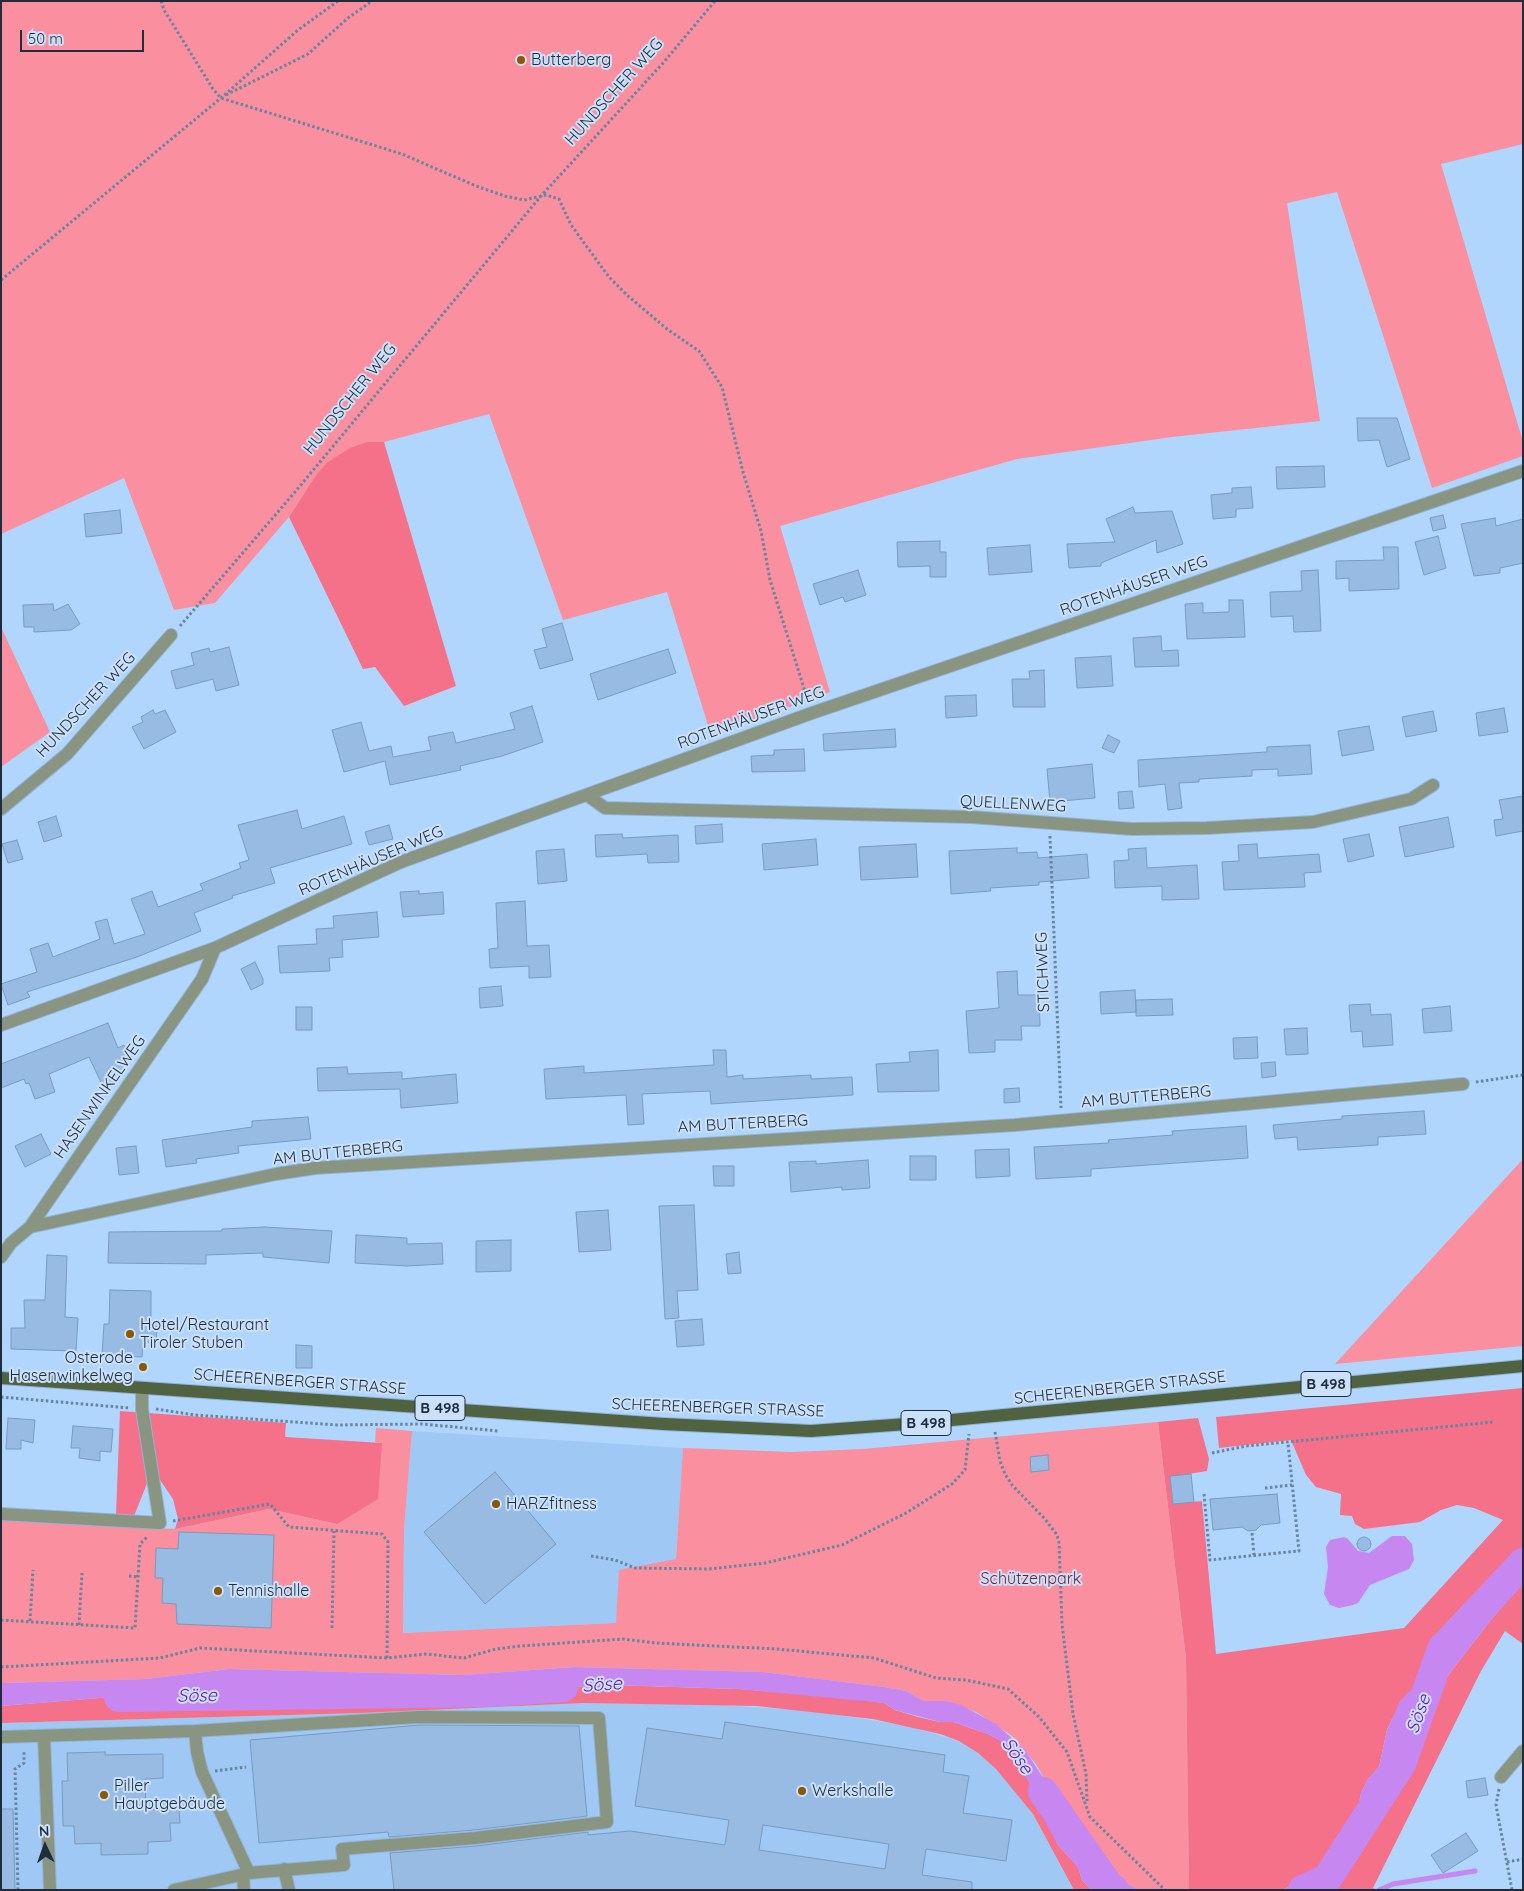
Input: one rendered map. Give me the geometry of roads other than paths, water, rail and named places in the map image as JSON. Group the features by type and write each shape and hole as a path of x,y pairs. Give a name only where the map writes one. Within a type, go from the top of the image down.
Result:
{"main road":[{"name":"SCHEERENBERGER STRASSE","path":"1,1378 674,1425 811,1431 920,1424 1523,1366"}],"street":[{"name":"ROTENHÄUSER WEG","path":"1,1025 215,948 401,862 587,794 812,713 1523,471"},
{"name":"HUNDSCHER WEG","path":"1,809 67,754 171,636"},
{"name":"QUELLENWEG","path":"587,794 606,808 971,818 1132,829 1207,828 1313,822 1411,799 1433,785"},
{"name":"HASENWINKELWEG","path":"1,1257 11,1243 30,1227 202,979 215,948"},
{"name":"AM BUTTERBERG","path":"30,1227 276,1174 315,1168 1061,1121 1463,1084"},
{"path":"1,1514 160,1524 142,1409 142,1388"},
{"path":"1,1737 195,1731 418,1717 599,1718 607,1822 476,1838 342,1849 344,1865 246,1873 174,1890"},
{"path":"195,1731 197,1752 202,1772 246,1873 244,1890"},
{"path":"44,1736 50,1890"},
{"path":"1501,1777 1523,1751"},
{"path":"284,1869 289,1890"}],"water":[{"path":"1392,1536 1405,1536 1412,1544 1414,1560 1409,1569 1370,1585 1358,1603 1339,1608 1330,1605 1324,1594 1328,1567 1326,1547 1330,1540 1344,1537 1358,1551 1369,1553"},
{"path":"1523,1568 1523,1583 1490,1621 1443,1682 1408,1742 1404,1762 1387,1777 1381,1786 1372,1822 1355,1847 1349,1868 1327,1890 1282,1890 1311,1877 1337,1852 1355,1824 1361,1793 1368,1779 1379,1767 1387,1730 1400,1701 1436,1665 1444,1652"},
{"path":"574,1667 763,1672 885,1687 906,1691 924,1701 947,1701 961,1705 996,1724 1025,1750 1048,1785 1071,1836 1086,1859 1138,1890 1092,1890 1082,1880 1078,1867 1058,1845 1048,1827 1016,1754 1003,1742 988,1734 953,1722 940,1722 895,1710 884,1703 739,1689 611,1685 498,1691 99,1698 1,1706 1,1683 146,1679 229,1669 463,1675"}],"waterway":[{"name":"Söse","path":"1303,1890 1327,1879 1401,1764 1442,1649 1523,1563"},
{"name":"Söse","path":"119,1697 488,1692 563,1687"},
{"name":"Söse","path":"1043,1792 1110,1888 1114,1890"},
{"path":"1379,1890 1393,1884 1475,1871"}],"place":[{"name":"Butterberg","path":"521,60"},
{"name":"Hotel/Restaurant Tiroler Stuben","path":"130,1334"},
{"name":"Osterode Hasenwinkelweg","path":"143,1367"},
{"name":"HARZfitness","path":"496,1504"},
{"name":"Tennishalle","path":"218,1591"},
{"name":"Werkshalle","path":"802,1791"},
{"name":"Piller Hauptgebäude","path":"104,1795"}],"park label":[{"name":"Schützenpark","path":"1031,1579"}]}
